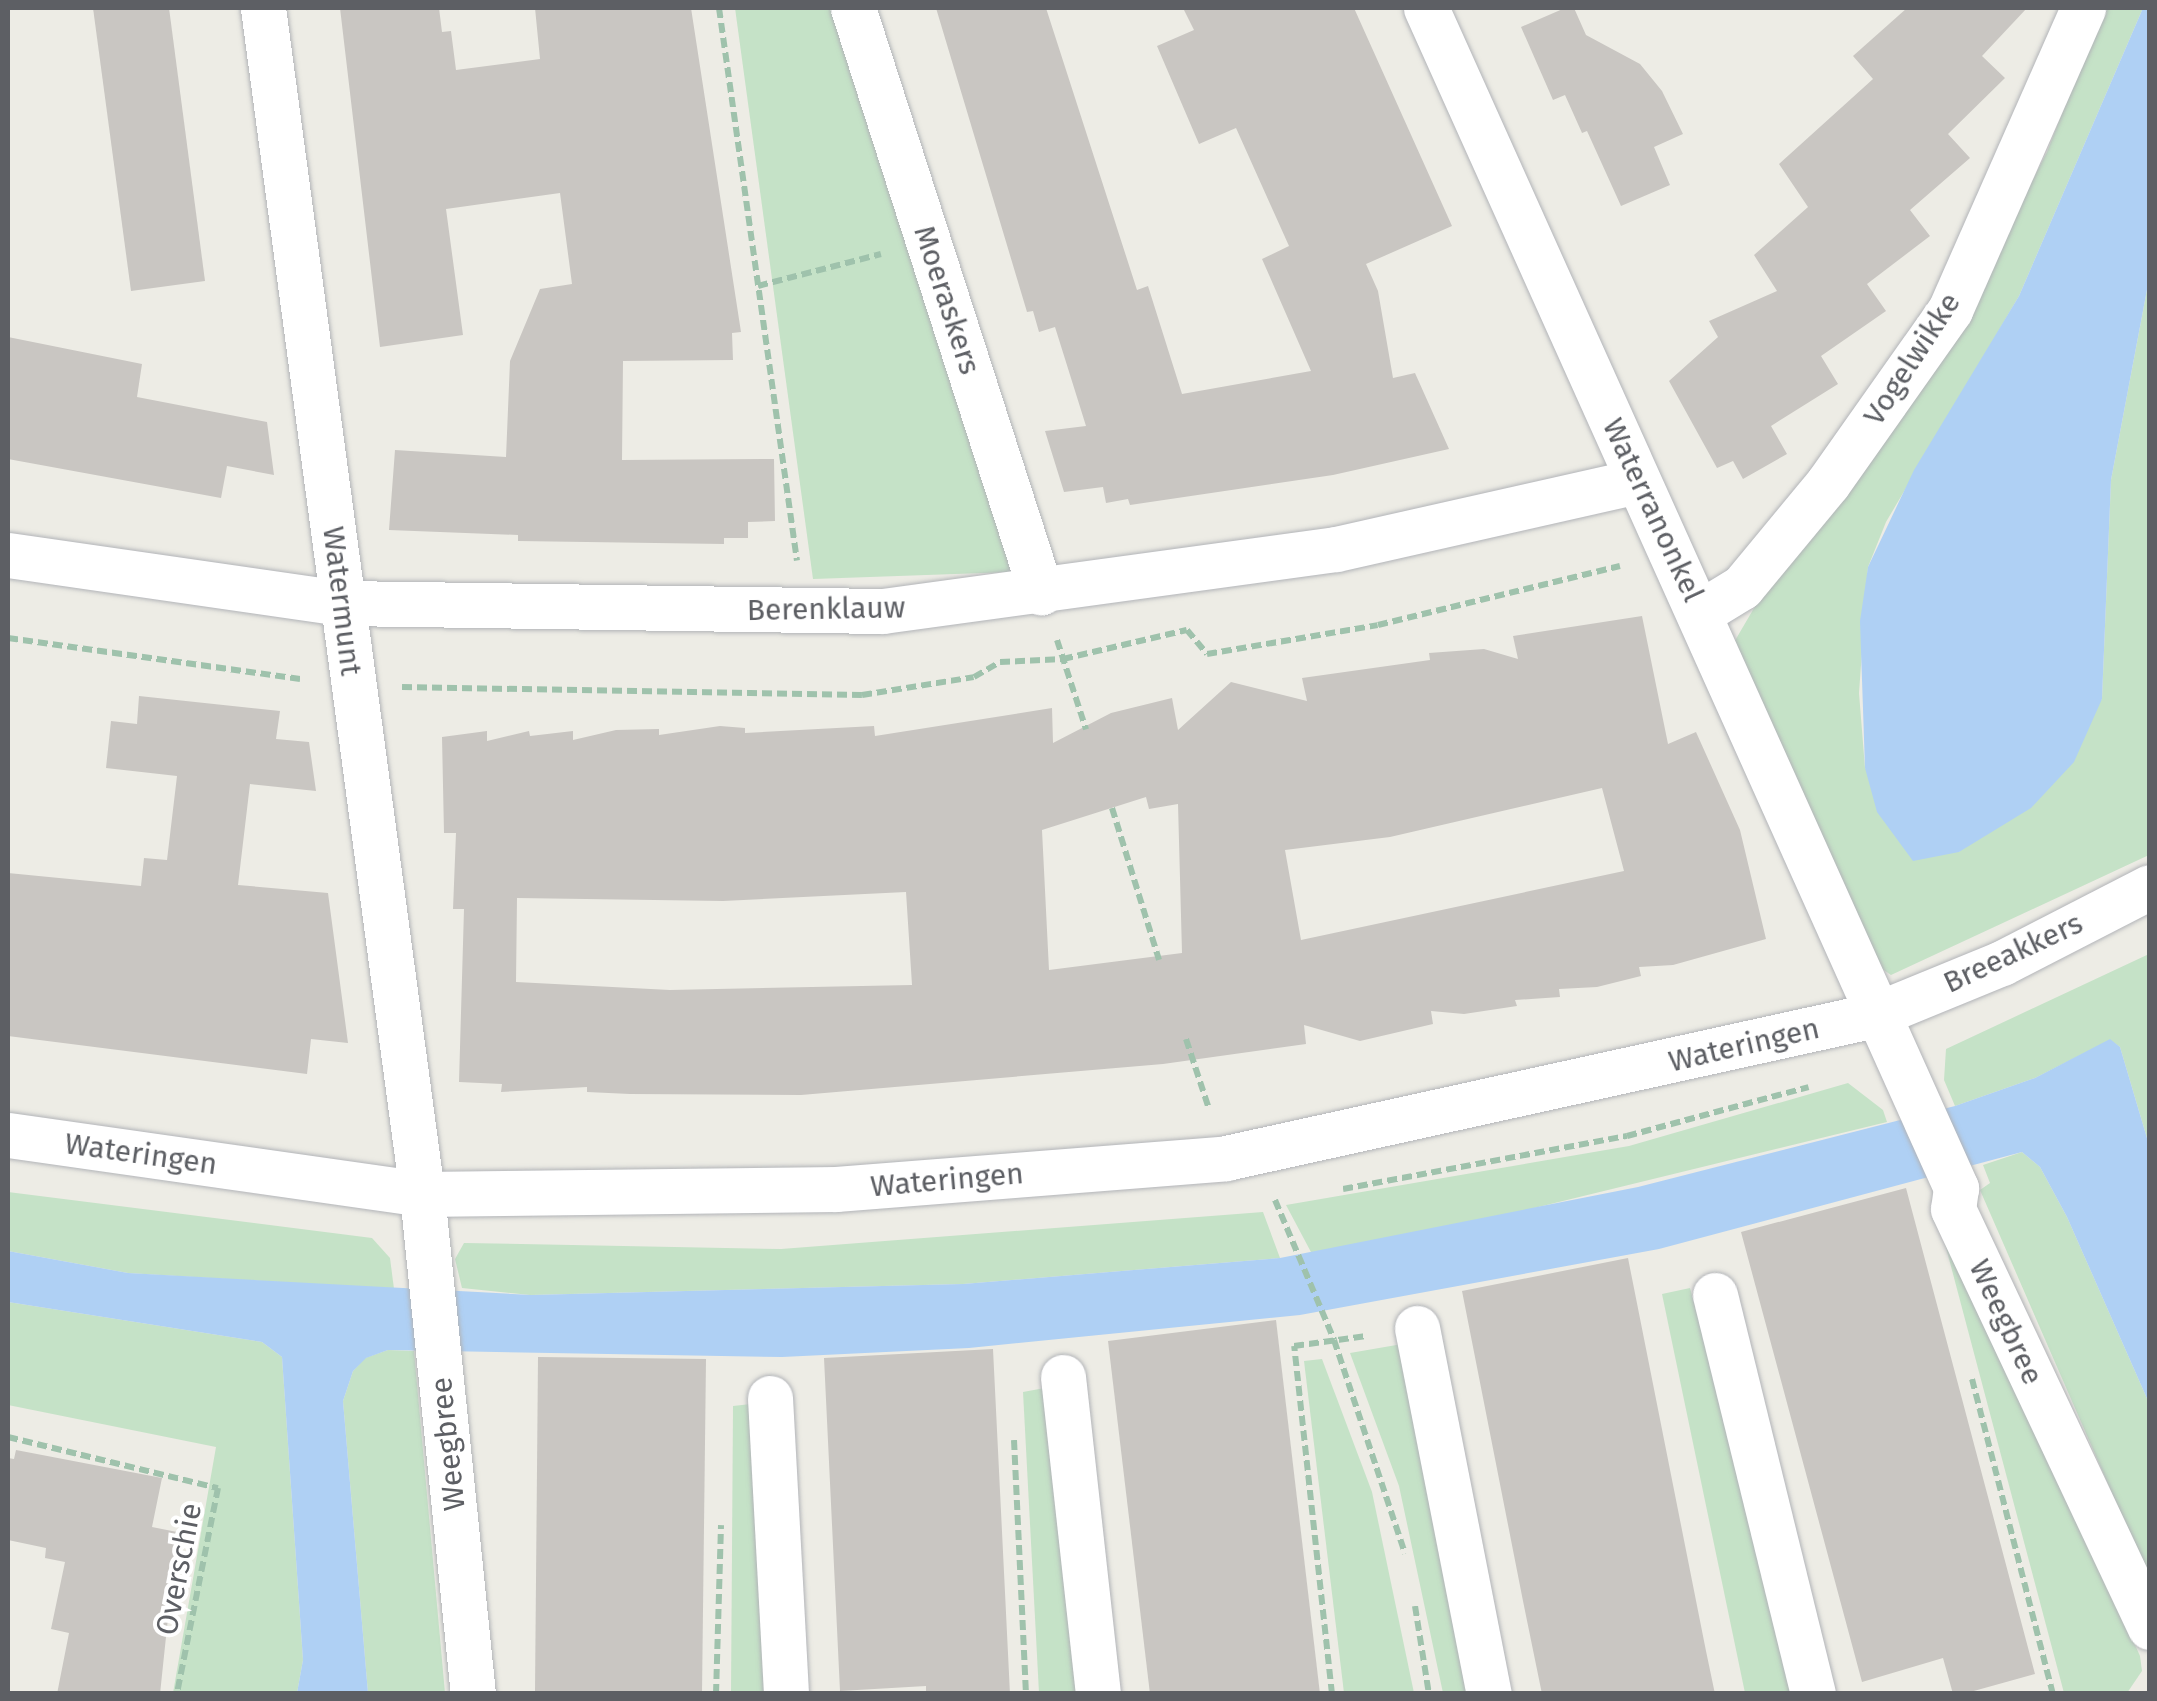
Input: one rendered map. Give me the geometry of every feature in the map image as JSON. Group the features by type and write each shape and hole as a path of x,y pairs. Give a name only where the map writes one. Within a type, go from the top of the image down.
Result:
{"street":[{"name":"Watermunt","path":"263,8 422,1194"},
{"name":"Moeraskers","path":"853,8 1040,592"},
{"name":"Waterranonkel","path":"1426,8 1638,482 1701,612 1875,1014"},
{"name":"Vogelwikke","path":"1701,612 1742,587 1828,483 1950,310 2083,8"},
{"name":"Berenklauw","path":"8,555 342,603 804,612 884,610 1040,592 1336,549 1638,482"},
{"name":"Breeakkers","path":"1875,1014 2002,962 2150,887"},
{"name":"Weegbree","path":"1875,1014 1956,1188 1952,1209 2150,1627"},
{"name":"Wateringen","path":"8,1135 422,1194 836,1189 1226,1158 1875,1014"},
{"name":"Weegbree","path":"422,1194 473,1694"},
{"path":"1715,1295 1813,1694"},
{"path":"1417,1328 1489,1694"},
{"path":"1062,1377 1098,1694"},
{"path":"770,1398 786,1694"}],"path":[{"path":"719,8 804,612"},
{"path":"758,286 928,242"},
{"path":"8,638 352,683 862,694 974,677 1000,662 1063,659 1188,630 1207,654 1378,626 1672,554"},
{"path":"1040,592 1086,729"},
{"path":"1112,808 1160,960"},
{"path":"1186,1039 1226,1158"},
{"path":"1284,1223 1334,1340 1408,1568"},
{"path":"1332,1694 1294,1346 1417,1328"},
{"path":"1970,1369 2053,1694"},
{"path":"1013,1421 1026,1694"},
{"name":"Overschie","path":"8,1438 218,1488 178,1694"},
{"path":"1412,1586 1429,1694"}],"green space":[{"path":"735,8 839,8 1012,572 813,579"},
{"path":"2103,8 2143,8 2019,296 1886,522 1868,567 1859,693 1865,768 1959,852 2102,699 2111,480 2149,279 2149,855 1891,975 1875,964 1733,644 1757,603 1847,495 1939,362 2047,152"},
{"path":"2149,954 2149,1145 2120,1047 2110,1040 2035,1078 1955,1106 1944,1080 1946,1049"},
{"path":"1848,1083 1883,1110 1887,1122 1436,1232 1312,1254 1286,1205 1629,1146"},
{"path":"2022,1152 2040,1167 2067,1217 2149,1403 2149,1578 1980,1190 1990,1183 1983,1165"},
{"path":"8,1192 372,1238 390,1258 394,1289 128,1273 8,1251"},
{"path":"1263,1212 1280,1258 963,1284 530,1295 462,1288 455,1259 464,1243 781,1249"},
{"path":"1953,1237 2140,1656 2142,1671 2127,1693 2064,1693 1944,1240"},
{"path":"1690,1288 1799,1693 1745,1693 1662,1294"},
{"path":"8,1302 262,1342 282,1357 303,1660 297,1693 173,1693 216,1447 8,1405"},
{"path":"1408,1343 1478,1693 1443,1693 1399,1486 1350,1353"},
{"path":"388,1350 414,1351 445,1693 368,1693 343,1401 353,1371 365,1358"},
{"path":"1322,1359 1372,1492 1414,1693 1344,1693 1304,1361"},
{"path":"1050,1387 1086,1693 1039,1693 1023,1392"},
{"path":"760,1403 776,1693 731,1694 733,1406"}],"water":[{"path":"2143,8 2150,8 2149,279 2111,480 2102,699 2074,762 2031,808 1959,852 1913,861 1877,812 1865,768 1860,621 1868,567 1914,470 2019,296"},
{"path":"2110,1039 2120,1047 2149,1145 2149,1403 2067,1217 2040,1167 2022,1152 1659,1249 1300,1315 969,1348 782,1357 388,1350 366,1358 353,1371 343,1401 368,1693 297,1693 303,1660 282,1357 262,1342 8,1302 8,1251 128,1273 531,1295 963,1284 1280,1258 1638,1187 1955,1106 2035,1078"}],"building":[{"path":"93,8 169,8 205,281 131,291"},
{"path":"340,8 439,8 442,32 451,31 456,70 540,59 535,8 691,8 741,332 732,333 733,360 623,361 622,460 774,459 775,521 748,522 748,538 724,538 724,544 518,541 518,535 389,530 395,450 506,457 510,361 540,289 572,284 560,193 446,209 463,335 380,347"},
{"path":"936,8 1046,8 1137,290 1148,286 1182,394 1311,371 1262,259 1289,246 1236,128 1199,144 1157,46 1194,30 1183,8 1354,8 1452,226 1366,264 1378,291 1393,378 1415,373 1449,449 1333,475 1130,505 1128,499 1106,503 1103,487 1064,492 1045,431 1086,426 1055,327 1039,332 1033,311 1027,312"},
{"path":"1565,8 1574,8 1586,35 1640,64 1662,91 1683,134 1654,147 1670,185 1621,206 1587,131 1582,133 1565,95 1553,100 1521,27"},
{"path":"1907,8 2027,8 1982,56 2005,78 1948,134 1970,158 1910,210 1930,236 1867,284 1886,311 1821,356 1838,384 1771,426 1787,454 1743,479 1733,461 1717,468 1669,381 1718,337 1709,321 1777,291 1754,255 1808,207 1779,164 1873,79 1853,56"},
{"path":"8,337 142,364 137,397 267,422 274,475 227,466 221,498 8,459"},
{"path":"1642,616 1668,744 1696,732 1740,830 1766,939 1673,965 1639,967 1641,976 1597,987 1559,989 1560,997 1515,1000 1517,1006 1464,1014 1431,1011 1433,1024 1360,1041 1304,1025 1306,1044 1163,1064 801,1095 630,1094 587,1092 587,1087 501,1092 502,1084 459,1082 464,909 453,909 456,833 444,833 442,737 487,731 487,741 529,731 530,736 573,731 573,740 616,730 659,729 659,735 720,726 745,728 745,733 874,726 875,736 1052,708 1053,743 1111,713 1172,698 1178,730 1231,682 1307,701 1302,678 1430,660 1429,653 1484,649 1518,659 1513,636","holes":["1602,788 1624,871 1301,940 1285,850 1390,837","1146,797 1149,809 1178,804 1182,953 1049,970 1042,830","906,892 912,985 670,990 516,982 517,898 723,901"]},
{"path":"139,696 280,711 276,739 309,742 316,791 250,784 238,885 328,893 348,1043 311,1039 307,1074 8,1036 8,873 141,886 144,858 167,860 177,776 106,768 111,721 137,724"},
{"path":"1906,1188 2035,1674 1963,1694 1953,1694 1943,1658 1862,1682 1741,1232"},
{"path":"1628,1258 1715,1694 1542,1694 1523,1601 1462,1291"},
{"path":"1276,1320 1320,1694 1150,1694 1108,1341"},
{"path":"993,1349 1010,1694 926,1694 926,1686 840,1691 824,1358"},
{"path":"538,1357 706,1359 702,1694 535,1692"},
{"path":"16,1450 162,1478 152,1527 177,1532 160,1694 57,1694 69,1633 51,1629 65,1562 45,1558 46,1548 8,1540 8,1458 14,1459"}]}
